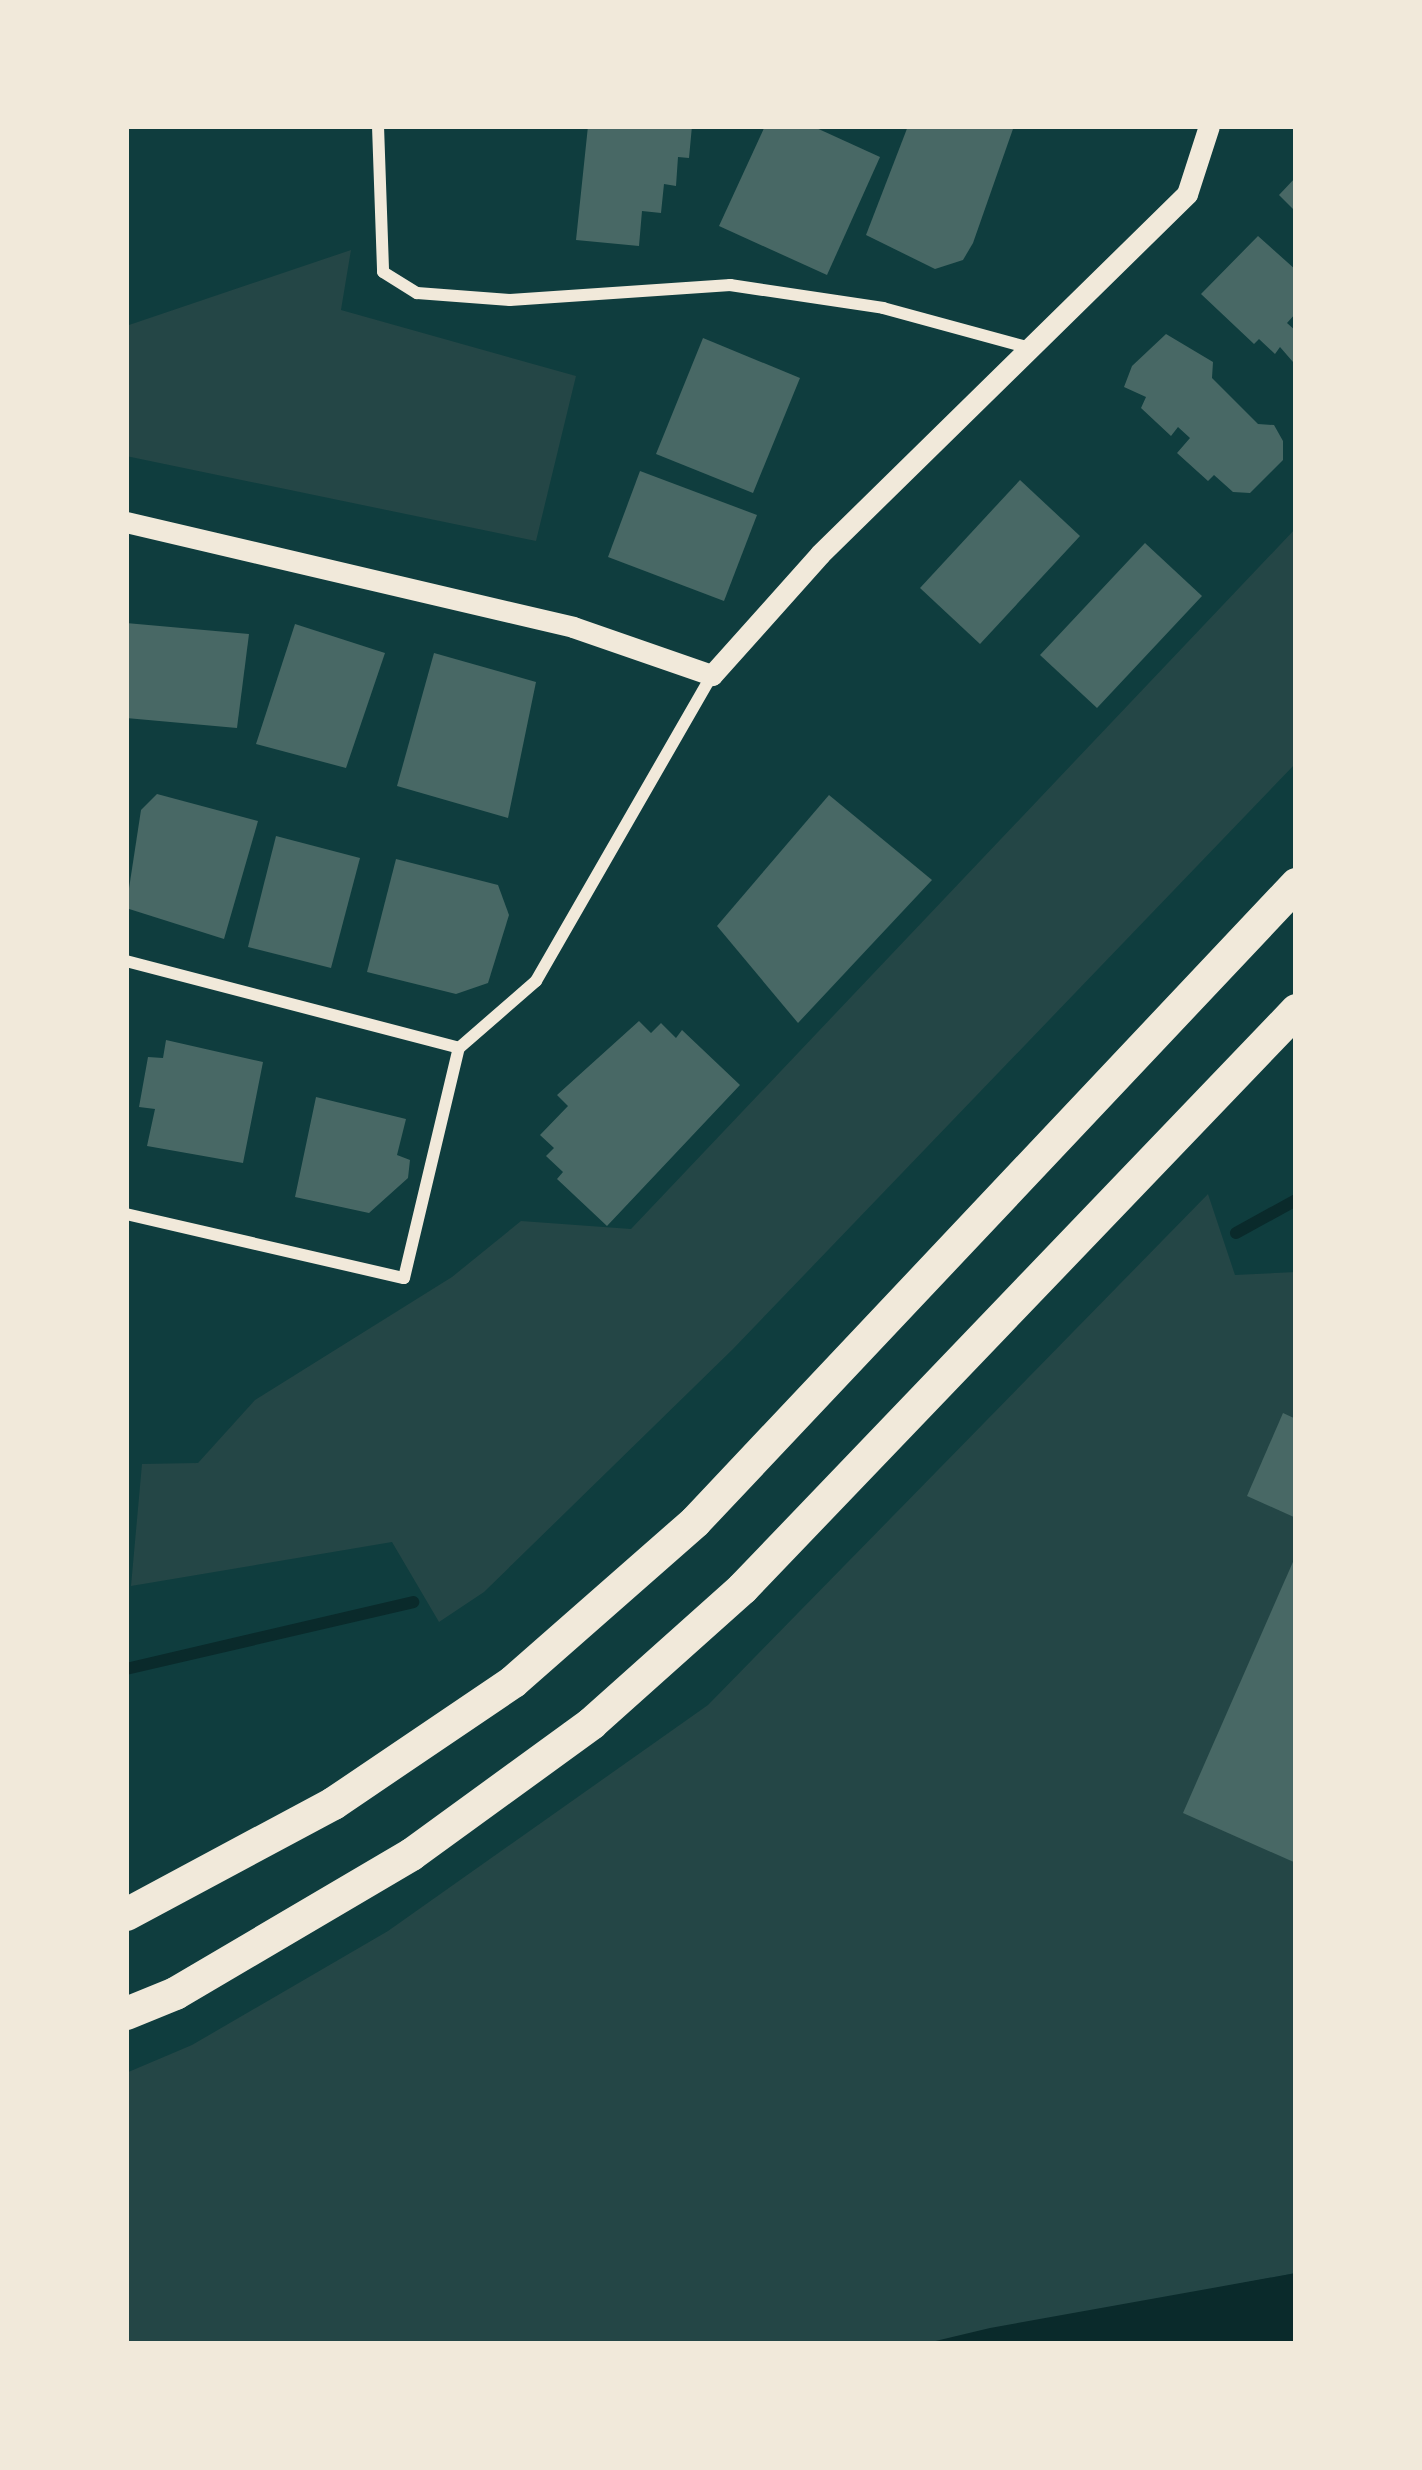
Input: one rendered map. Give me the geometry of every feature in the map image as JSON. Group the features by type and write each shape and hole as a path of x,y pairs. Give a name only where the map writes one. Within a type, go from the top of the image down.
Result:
{"highway":[{"path":"126,1914 333,1803 513,1681 695,1521 1296,884"},
{"path":"126,2013 176,1993 411,1854 591,1723 742,1588 1296,1010"}],"street":[{"path":"378,126 382,272 417,292 510,300 730,285 883,308 1031,348"},
{"path":"126,1214 404,1278 459,1048 536,981 712,675 820,554 1187,194 1209,126"},
{"path":"126,522 573,627 712,675"},
{"path":"126,962 459,1048"}],"shaded area":[{"path":"351,250 341,310 576,376 536,541 126,456 126,326"},
{"path":"1296,528 1296,763 733,1349 484,1592 439,1622 392,1542 131,1586 142,1464 198,1463 255,1400 452,1277 521,1221 631,1229"},
{"path":"1208,1194 1235,1275 1296,1272 1296,2273 923,2344 126,2344 126,2073 192,2045 388,1931 708,1705"},
{"path":"1296,2273 1296,2344 923,2344 990,2328"}],"building":[{"path":"588,126 692,126 689,158 678,157 676,186 664,184 661,213 642,211 639,246 576,240"},
{"path":"765,126 812,126 880,157 827,275 719,226"},
{"path":"908,126 1014,126 973,243 963,260 935,269 866,235"},
{"path":"1296,177 1296,212 1279,195"},
{"path":"1258,236 1296,270 1296,313 1287,323 1296,331 1296,384 1293,362 1280,347 1275,354 1259,339 1254,344 1201,294"},
{"path":"1166,334 1213,362 1212,378 1258,424 1274,425 1283,441 1283,460 1250,493 1233,492 1214,475 1208,481 1177,453 1190,438 1178,427 1171,436 1141,408 1146,397 1124,387 1132,366"},
{"path":"703,338 800,378 753,493 656,454"},
{"path":"640,471 757,515 724,601 608,557"},
{"path":"1020,480 1080,536 980,644 920,588"},
{"path":"1145,543 1202,596 1097,708 1040,655"},
{"path":"126,623 249,634 237,728 126,718"},
{"path":"295,624 385,653 346,768 256,744"},
{"path":"434,653 536,682 508,818 397,786"},
{"path":"157,794 258,821 224,939 126,908 141,810"},
{"path":"829,795 932,880 798,1023 717,926"},
{"path":"276,836 360,858 331,968 248,947"},
{"path":"396,859 498,885 509,915 488,983 456,994 367,972"},
{"path":"639,1021 651,1033 661,1023 676,1038 682,1030 740,1085 607,1226 557,1179 563,1172 546,1156 554,1148 540,1135 568,1106 557,1095"},
{"path":"166,1040 263,1062 243,1163 147,1146 155,1109 139,1107 148,1057 163,1058"},
{"path":"316,1097 406,1119 397,1155 410,1160 408,1178 369,1213 295,1197"},
{"path":"1283,1413 1296,1419 1296,1518 1247,1496"},
{"path":"1296,1555 1296,1863 1183,1813"}],"waterway":[{"path":"1236,1233 1296,1200"},
{"path":"126,1669 413,1602"}]}
